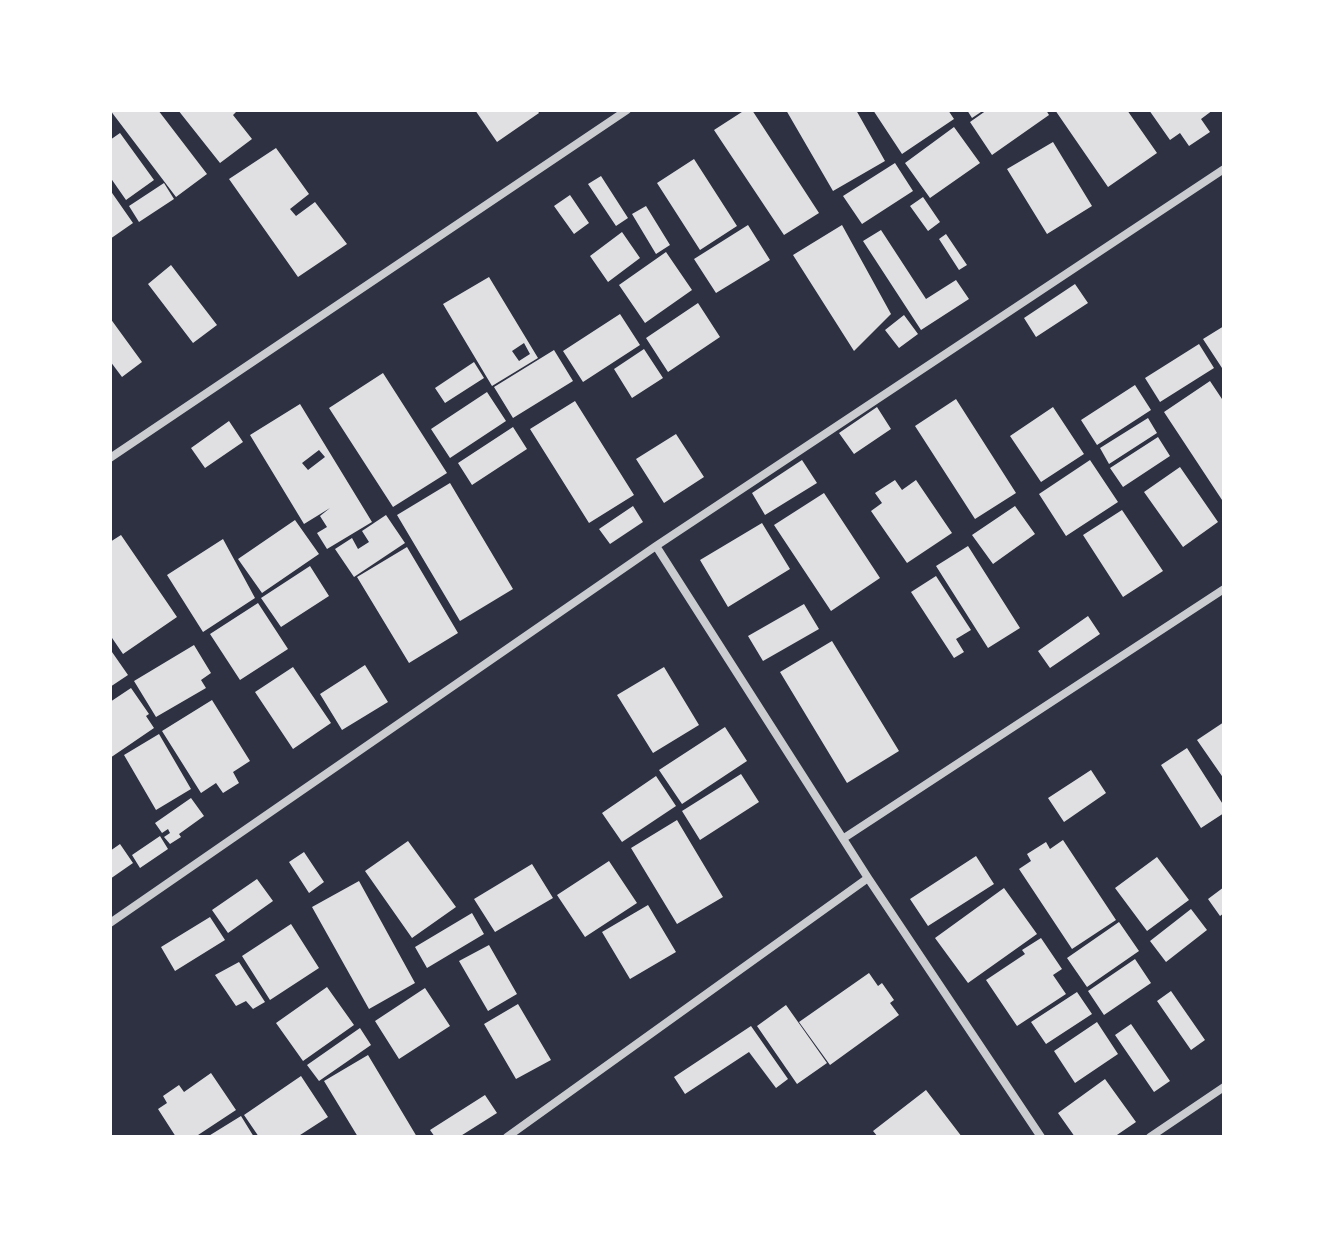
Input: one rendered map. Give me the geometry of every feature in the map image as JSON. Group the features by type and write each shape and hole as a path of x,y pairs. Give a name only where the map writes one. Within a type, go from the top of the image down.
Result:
{"street":[{"path":"110,458 627,110"},
{"path":"110,923 656,546 1224,169"},
{"path":"656,546 868,878 1041,1137"},
{"path":"844,838 1224,589"},
{"path":"507,1137 868,878"},
{"path":"1150,1137 1224,1087"}],"building":[{"path":"110,110 158,110 207,174 176,197"},
{"path":"178,110 234,110 233,115 252,139 220,163"},
{"path":"475,110 537,110 539,113 497,142"},
{"path":"745,110 752,110 819,213 784,235 714,130"},
{"path":"786,110 856,110 885,161 833,191"},
{"path":"873,110 948,110 954,119 902,154"},
{"path":"967,110 984,110 972,118"},
{"path":"987,110 1046,110 1049,115 992,155 970,122"},
{"path":"1055,110 1127,110 1157,153 1108,187"},
{"path":"1149,110 1213,110 1201,119 1210,132 1189,146 1180,133 1170,140"},
{"path":"954,127 980,163 930,198 905,163"},
{"path":"120,133 154,180 126,200 110,177 110,140"},
{"path":"1053,142 1092,206 1047,234 1007,169"},
{"path":"276,148 309,194 290,209 296,216 315,202 347,244 298,277 229,179"},
{"path":"694,159 737,226 700,250 657,183"},
{"path":"895,163 913,191 862,224 843,196"},
{"path":"601,176 628,218 616,226 588,184"},
{"path":"164,183 174,199 139,222 129,206"},
{"path":"110,190 133,223 110,239"},
{"path":"570,195 589,223 574,234 554,206"},
{"path":"923,197 940,222 928,231 910,206"},
{"path":"646,206 670,245 656,254 632,214"},
{"path":"748,225 770,260 716,293 694,259"},
{"path":"842,225 891,314 854,351 793,255"},
{"path":"881,230 926,299 956,280 969,299 921,330 863,241"},
{"path":"622,232 640,258 608,282 590,256"},
{"path":"946,234 967,265 959,270 939,239"},
{"path":"666,252 692,290 645,323 619,285"},
{"path":"171,265 217,325 193,343 148,284"},
{"path":"489,277 538,358 492,386 443,304","holes":["524,343 530,354 519,361 512,351"]},
{"path":"1075,284 1088,303 1036,337 1024,318"},
{"path":"698,303 720,337 668,372 646,338"},
{"path":"620,314 640,345 583,382 563,351"},
{"path":"904,315 918,334 899,348 885,330"},
{"path":"110,318 142,362 122,377 110,361"},
{"path":"1224,326 1224,367 1222,368 1203,339"},
{"path":"1199,344 1214,368 1160,402 1145,378"},
{"path":"644,349 663,378 632,398 614,369"},
{"path":"554,350 573,381 513,418 494,387"},
{"path":"474,362 484,378 445,403 435,388"},
{"path":"383,373 447,473 393,507 329,408"},
{"path":"1210,381 1224,402 1224,503 1164,412"},
{"path":"1135,385 1151,410 1097,445 1081,420"},
{"path":"487,392 506,421 450,458 431,429"},
{"path":"956,399 1016,493 975,519 915,426"},
{"path":"575,401 634,495 589,523 530,429"},
{"path":"300,404 372,522 327,549 317,533 327,527 320,516 330,508 304,524 250,435","holes":["319,450 325,457 308,470 302,463"]},
{"path":"877,407 891,429 854,454 839,433"},
{"path":"1053,407 1084,454 1041,482 1010,436"},
{"path":"1148,418 1157,433 1109,464 1100,448"},
{"path":"229,421 243,442 205,468 191,448"},
{"path":"513,427 527,449 472,485 458,463"},
{"path":"676,434 704,477 664,503 636,459"},
{"path":"1158,437 1170,456 1123,487 1110,468"},
{"path":"802,460 817,483 765,515 752,493"},
{"path":"1090,460 1118,502 1066,536 1039,494"},
{"path":"1180,467 1218,522 1183,547 1144,492"},
{"path":"895,480 902,490 916,480 952,533 907,563 871,511 882,503 875,493"},
{"path":"450,483 513,589 460,621 397,515"},
{"path":"824,493 880,578 831,611 774,525"},
{"path":"633,506 643,522 610,544 599,529"},
{"path":"1015,506 1035,534 993,564 972,535"},
{"path":"1122,510 1163,571 1123,597 1083,535"},
{"path":"386,515 405,543 354,577 335,549 352,538 358,549 369,542 362,531"},
{"path":"295,520 319,554 262,593 238,559"},
{"path":"762,523 790,569 728,607 700,560"},
{"path":"121,535 177,617 123,654 110,635 110,542"},
{"path":"223,539 255,598 203,632 167,575"},
{"path":"968,546 1020,628 988,648 936,566"},
{"path":"407,547 458,633 409,663 357,577"},
{"path":"310,566 329,596 281,627 261,598"},
{"path":"936,576 971,630 956,639 964,652 954,658 911,592"},
{"path":"258,603 288,649 240,680 210,634"},
{"path":"804,604 819,629 763,661 748,636"},
{"path":"1088,616 1100,634 1050,668 1038,651"},
{"path":"832,641 899,751 847,783 780,672"},
{"path":"194,645 211,673 201,680 206,688 156,717 134,681"},
{"path":"110,653 128,675 110,687"},
{"path":"365,665 388,702 342,730 320,694"},
{"path":"293,667 331,723 293,749 255,692"},
{"path":"664,667 699,725 653,753 617,695"},
{"path":"131,688 149,714 146,716 154,728 110,758 110,702"},
{"path":"212,700 250,761 233,772 239,783 223,793 216,783 201,793 162,731"},
{"path":"1224,722 1224,779 1197,740"},
{"path":"725,727 747,761 682,804 659,770"},
{"path":"159,734 191,789 156,810 124,755"},
{"path":"1187,748 1224,806 1224,813 1201,828 1161,765"},
{"path":"1091,770 1106,793 1064,822 1048,798"},
{"path":"741,774 759,802 700,840 682,811"},
{"path":"656,776 676,806 622,842 602,813"},
{"path":"191,798 204,816 170,844 164,837 170,833 168,829 162,833 155,823"},
{"path":"677,820 723,897 677,924 631,848"},
{"path":"160,836 168,849 140,868 132,855"},
{"path":"1063,840 1116,920 1072,949 1019,869 1031,861 1027,854 1046,842 1050,849"},
{"path":"408,841 456,907 412,938 365,871"},
{"path":"120,844 133,863 110,879 110,851"},
{"path":"304,852 324,882 309,893 289,862"},
{"path":"976,856 994,884 928,926 910,899"},
{"path":"1157,857 1189,900 1147,931 1115,888"},
{"path":"609,861 637,903 585,937 557,895"},
{"path":"532,864 553,898 495,932 474,899"},
{"path":"257,879 273,901 228,933 212,910"},
{"path":"359,881 415,983 369,1009 312,907"},
{"path":"1224,887 1224,913 1220,916 1208,899"},
{"path":"1004,888 1037,934 968,983 935,938"},
{"path":"648,905 676,952 630,979 602,932"},
{"path":"1191,909 1207,930 1166,962 1150,941"},
{"path":"472,913 484,934 427,968 415,947"},
{"path":"210,917 225,940 175,971 161,947"},
{"path":"1119,922 1139,951 1087,987 1067,958"},
{"path":"291,924 319,968 270,1000 242,956"},
{"path":"1041,938 1062,969 1053,975 1066,994 1017,1026 986,980 1025,954 1022,950"},
{"path":"489,945 517,994 488,1011 459,961"},
{"path":"1135,959 1151,983 1104,1015 1088,991"},
{"path":"239,962 265,1002 253,1009 246,1001 236,1006 215,975"},
{"path":"869,973 878,986 882,983 894,1000 890,1003 899,1015 830,1065 799,1022"},
{"path":"327,987 354,1025 303,1061 276,1023"},
{"path":"425,988 450,1026 399,1059 375,1021"},
{"path":"1171,991 1205,1040 1191,1050 1157,1001"},
{"path":"1077,992 1092,1014 1046,1044 1031,1022"},
{"path":"518,1004 551,1060 516,1079 484,1024"},
{"path":"786,1005 827,1063 797,1084 757,1026"},
{"path":"1097,1022 1118,1054 1075,1083 1054,1051"},
{"path":"1131,1024 1170,1081 1154,1092 1115,1035"},
{"path":"751,1026 788,1079 776,1088 749,1052 685,1094 674,1077"},
{"path":"360,1028 371,1045 319,1081 307,1065"},
{"path":"368,1055 417,1137 358,1137 324,1081"},
{"path":"211,1073 236,1110 195,1137 176,1137 158,1109 167,1103 163,1096 179,1085 184,1092"},
{"path":"301,1076 328,1117 297,1137 259,1137 244,1115"},
{"path":"1105,1079 1136,1122 1114,1137 1075,1137 1058,1113"},
{"path":"926,1090 962,1137 878,1137 873,1131"},
{"path":"485,1095 497,1113 459,1137 435,1137 430,1130"},
{"path":"241,1116 254,1137 207,1137"}]}
